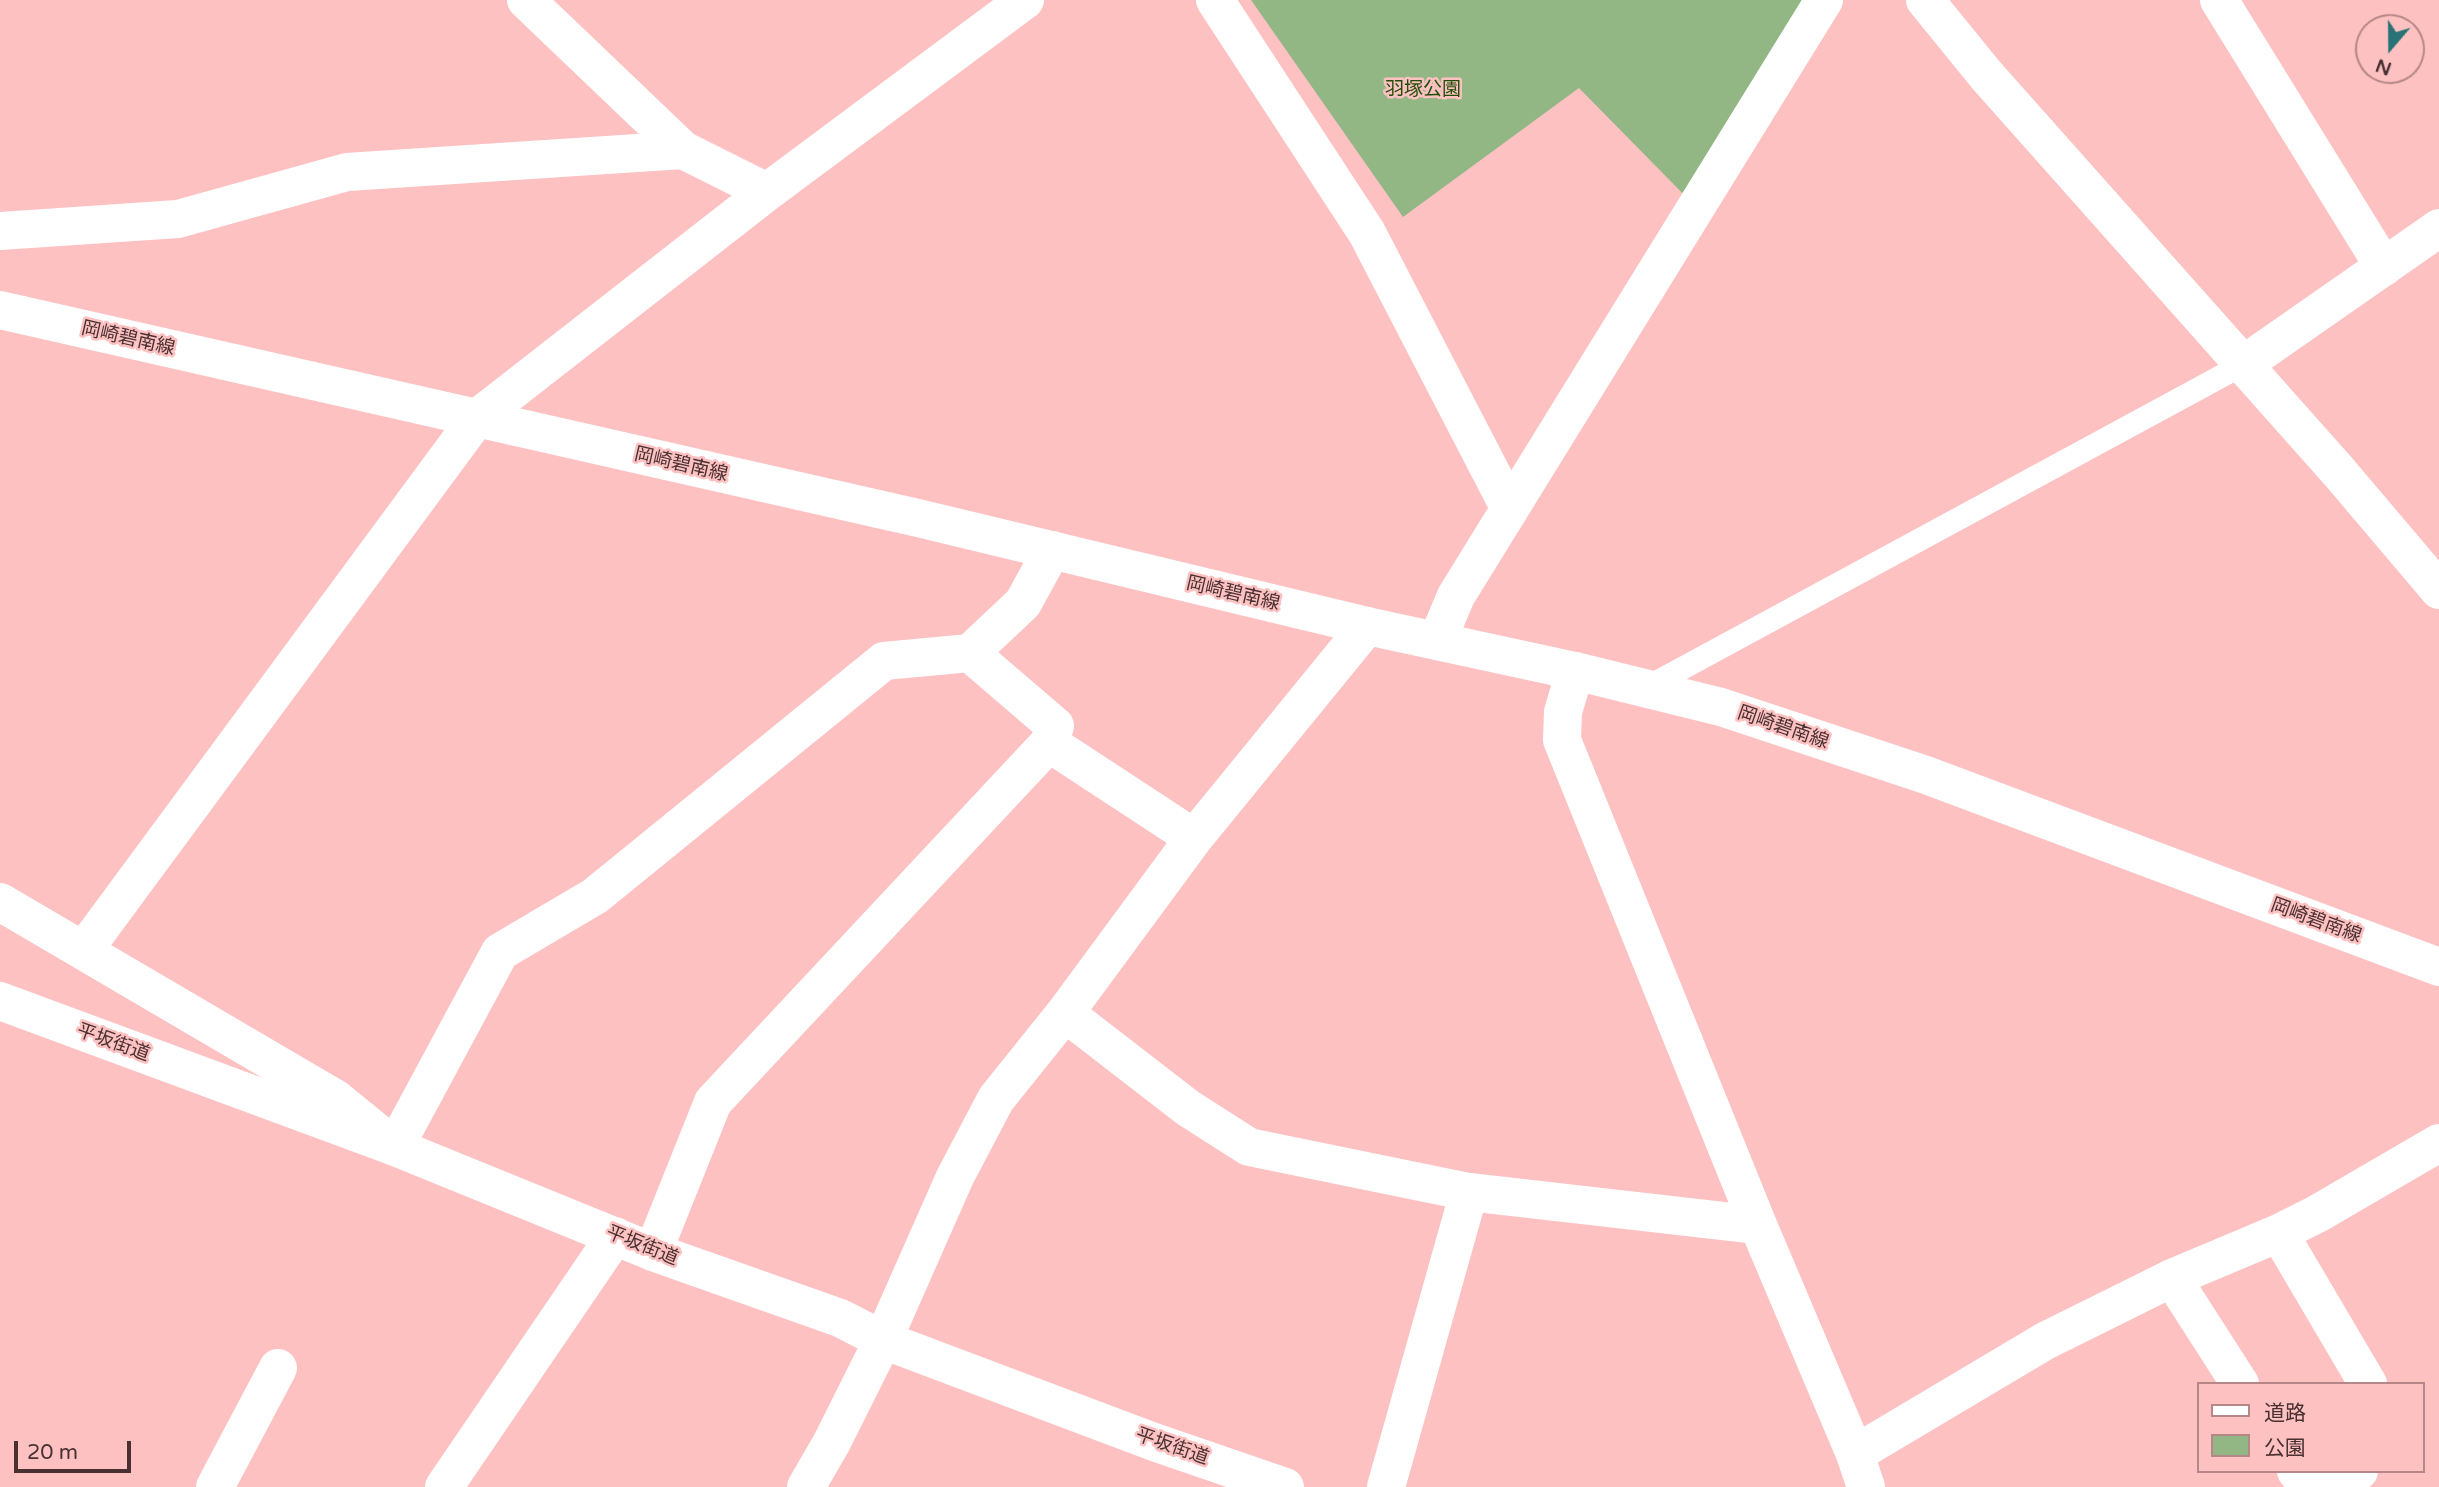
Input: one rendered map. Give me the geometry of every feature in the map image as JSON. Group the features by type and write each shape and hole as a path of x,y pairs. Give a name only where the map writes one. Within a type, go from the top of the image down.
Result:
{"street":[{"path":"526,0 683,150 767,192"},
{"path":"84,950 476,419 767,192 1024,0"},
{"path":"1214,0 1367,233 1510,509"},
{"path":"1437,641 1456,596 1824,0"},
{"path":"1925,0 1986,75 2244,364 2439,590"},
{"path":"2219,0 2384,267"},
{"path":"0,231 178,219 347,172 683,150"},
{"path":"2244,364 2439,228"},
{"name":"岡崎碧南線","path":"0,310 918,518 1367,626 1721,706 1926,775 2439,967"},
{"path":"0,902 336,1099 395,1147 500,952 595,896 884,661 970,653 1023,603 1052,550"},
{"path":"806,1487 832,1442 883,1340 955,1177 996,1099 1065,1013 1194,838 1367,626"},
{"path":"653,1252 713,1102 1049,743 1055,726 970,653"},
{"path":"1575,671 1563,712 1562,740 1860,1470 2045,1341 2172,1278 2317,1214 2439,1143"},
{"path":"1049,743 1194,838"},
{"name":"平坂街道","path":"0,1001 395,1147 653,1252 840,1318 883,1340 1154,1442 1285,1487"},
{"path":"1065,1013 1188,1108 1249,1147 1469,1192 1758,1225"},
{"path":"1386,1487 1469,1192"},
{"path":"2279,1233 2367,1382"},
{"path":"444,1487 615,1236"},
{"path":"2172,1278 2239,1382"},
{"path":"215,1487 278,1368"},
{"path":"2298,1473 2309,1487"},
{"path":"2335,1487 2356,1473"}],"lane":[{"path":"1646,688 2244,364"}],"green space":[{"name":"羽塚公園","path":"1251,0 1813,0 1697,208 1579,88 1403,217"}]}
